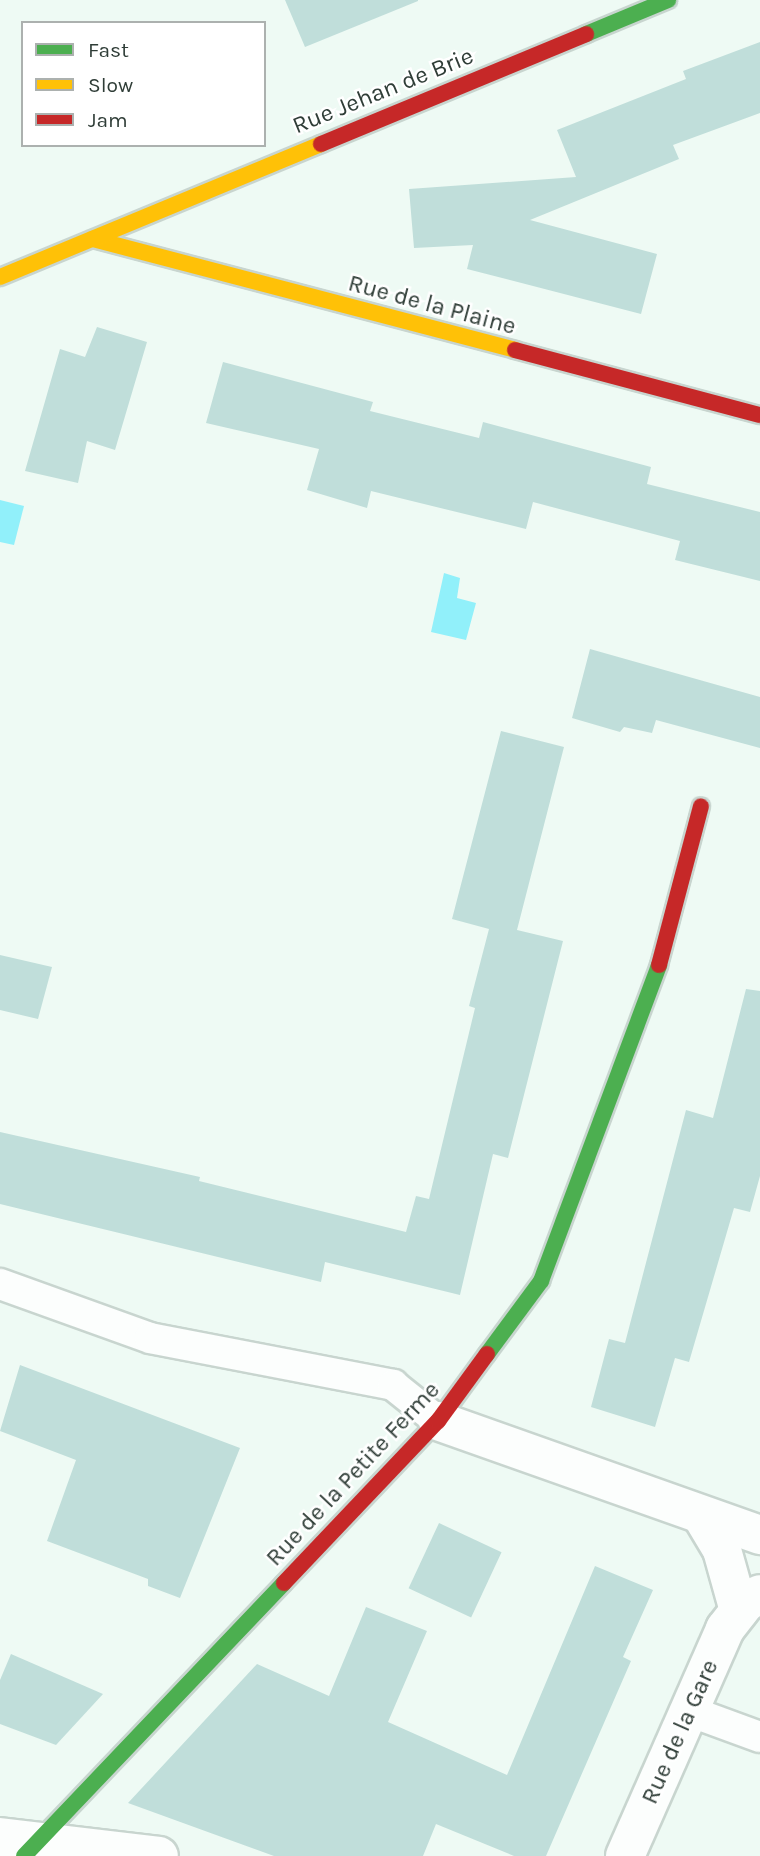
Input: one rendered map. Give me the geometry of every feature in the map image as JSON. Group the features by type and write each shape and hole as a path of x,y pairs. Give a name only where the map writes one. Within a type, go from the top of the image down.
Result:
{"street":[{"name":"Rue Jehan de Brie","path":"0,277 668,0"},
{"name":"Rue de la Plaine","path":"93,239 760,415"},
{"name":"Rue de la Petite Ferme","path":"34,1848 438,1421 541,1281 670,935 701,806"},
{"path":"438,1421 703,1518 760,1535"},
{"name":"Rue de la Gare","path":"625,1856 725,1629 750,1602 703,1518"},
{"path":"0,1837 34,1848 159,1856"}],"lane":[{"path":"0,1284 150,1338 393,1385 438,1421"},
{"path":"689,1711 760,1737"}],"water":[{"path":"0,500 24,506 14,545 0,542"},
{"path":"444,573 460,578 457,598 476,603 466,640 431,632"}],"building":[{"path":"285,0 418,0 418,1 305,47"},
{"path":"760,42 760,113 673,145 679,159 530,220 657,254 641,314 467,269 473,245 414,248 409,189 576,177 557,130 686,79 683,71"},
{"path":"97,327 147,342 115,450 87,441 78,483 25,471 60,349 85,357"},
{"path":"223,362 373,402 370,411 479,438 483,422 651,467 647,484 760,512 760,581 675,560 680,541 533,502 526,529 371,491 367,508 307,490 319,449 206,423"},
{"path":"590,649 760,697 760,748 656,720 652,733 624,727 620,732 572,718"},
{"path":"501,731 564,747 517,930 563,941 508,1158 493,1154 460,1295 325,1262 321,1282 0,1204 0,1132 200,1177 199,1181 406,1232 416,1196 429,1199 475,1008 469,1006 489,929 452,919"},
{"path":"0,955 52,967 38,1019 0,1010"},
{"path":"746,989 760,991 760,1176 750,1212 734,1208 689,1362 675,1358 655,1427 591,1407 609,1339 625,1343 686,1110 713,1118"},
{"path":"20,1365 240,1448 180,1598 148,1586 148,1579 47,1541 76,1460 0,1431"},
{"path":"439,1523 502,1552 471,1617 409,1588"},
{"path":"595,1566 653,1590 623,1657 631,1661 546,1856 514,1856 436,1824 423,1856 274,1856 128,1803 257,1664 329,1696 366,1607 427,1631 388,1722 507,1775"},
{"path":"11,1654 103,1694 56,1745 0,1724 0,1680"}],"traffic: fast":[{"path":"586,34 668,0"},
{"path":"487,1354 541,1281 659,965"},
{"path":"24,1856 284,1583"}],"traffic: slow":[{"path":"0,277 321,144"},
{"path":"93,239 515,350"}],"traffic: jam":[{"path":"321,144 586,34"},
{"path":"515,350 760,415"},
{"path":"659,965 701,806"},
{"path":"284,1583 438,1421 487,1354"}]}
